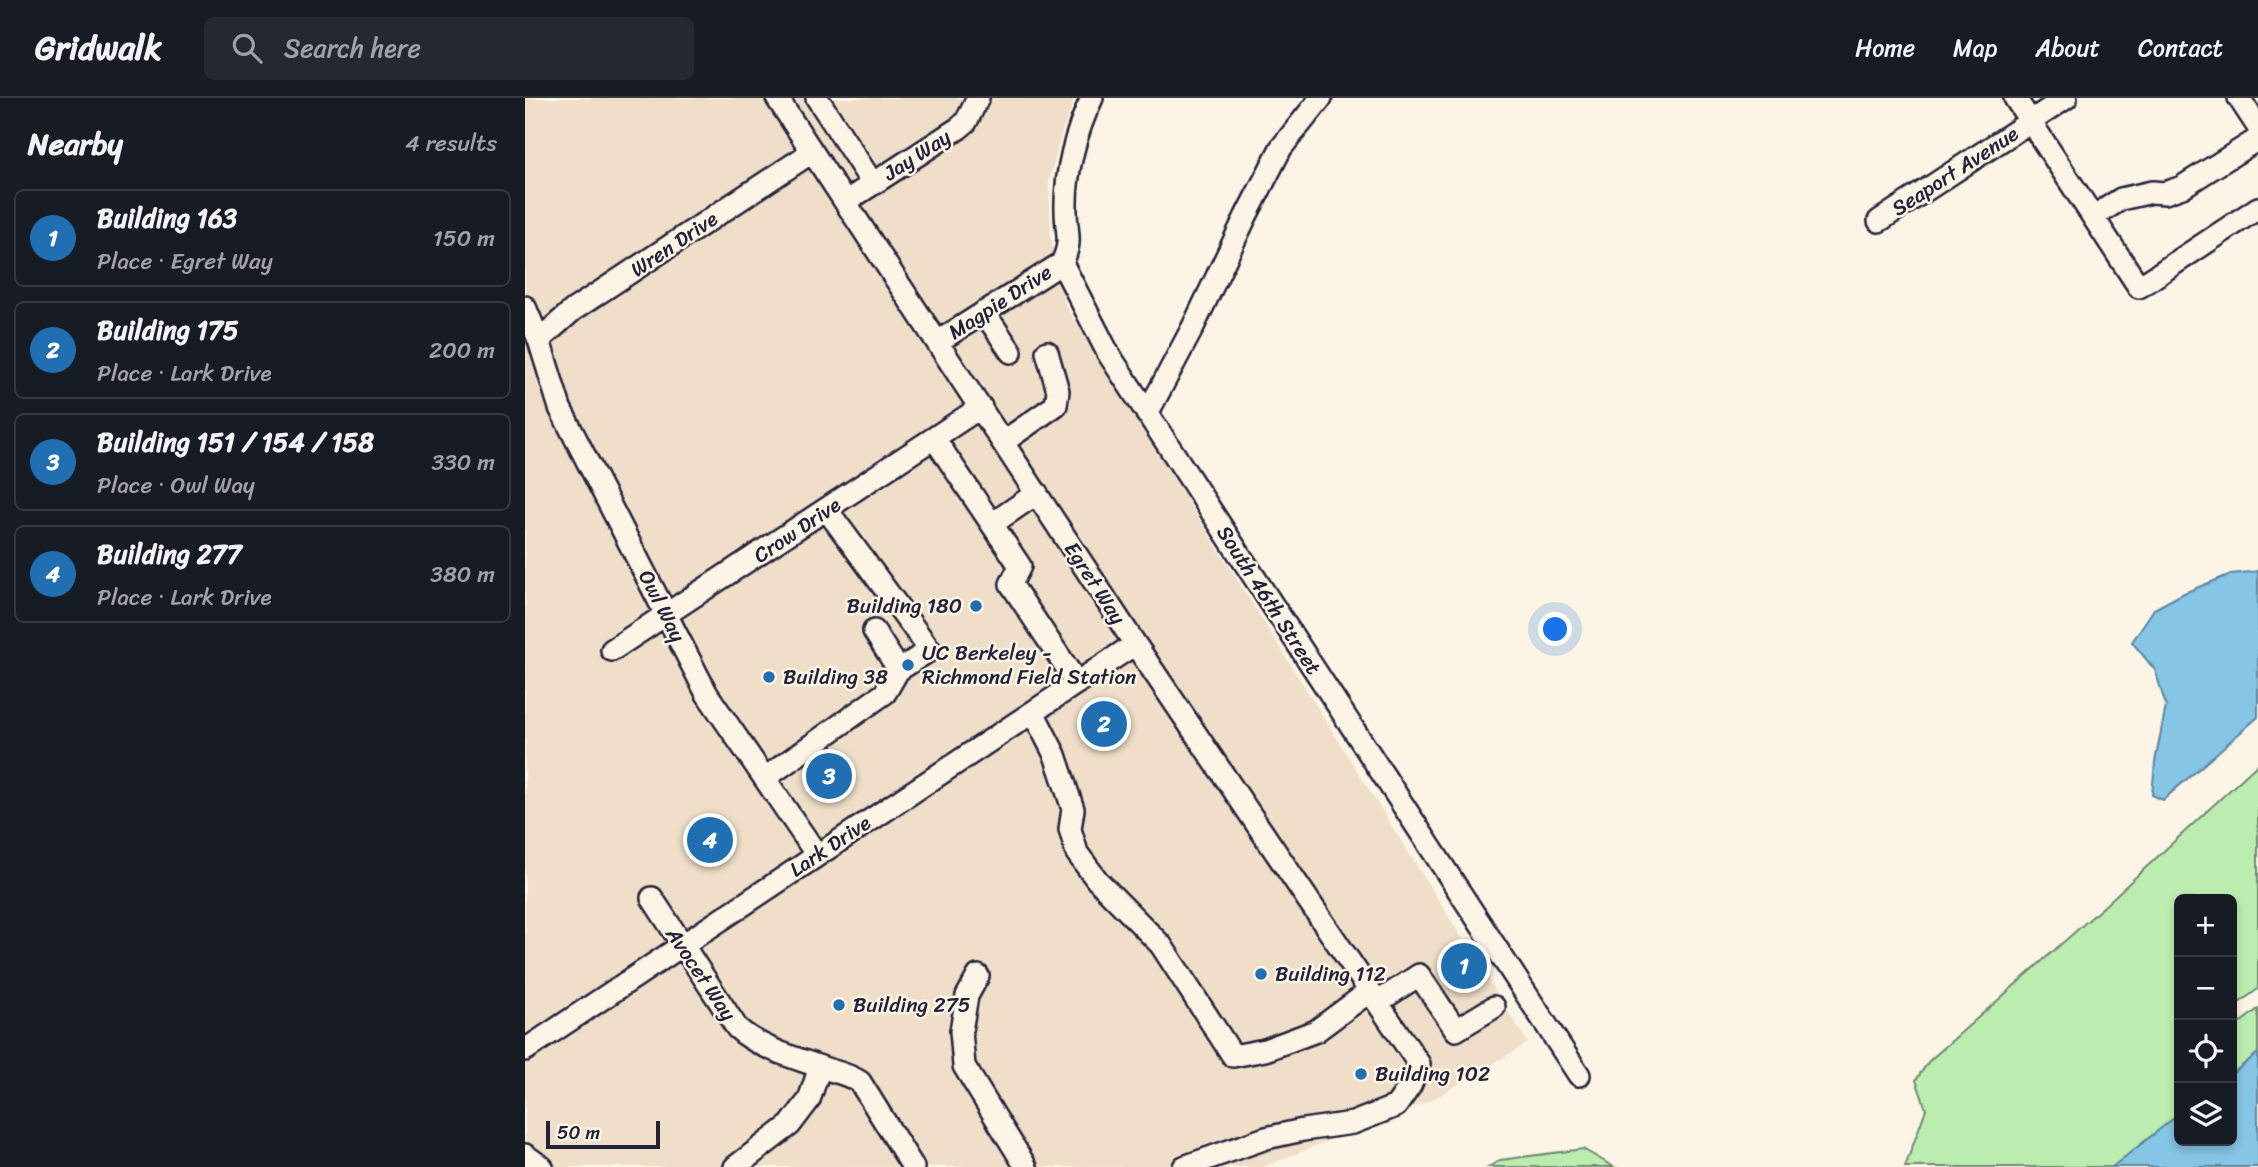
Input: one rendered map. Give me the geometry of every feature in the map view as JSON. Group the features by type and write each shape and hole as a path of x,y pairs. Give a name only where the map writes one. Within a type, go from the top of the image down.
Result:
{"street":[{"name":"Egret Way","path":"777,98 939,341 1135,644 1419,1063 1410,1086 1396,1106 1353,1123 1266,1138 1184,1167"},
{"path":"817,98 873,184"},
{"name":"Jay Way","path":"845,202 959,128 966,121 978,98"},
{"path":"1062,263 1069,247 1066,210 1069,165 1092,98"},
{"path":"1147,414 1281,148 1321,98"},
{"path":"2015,98 2139,287 2258,208"},
{"name":"Seaport Avenue","path":"1879,221 2066,98"},
{"path":"2239,98 2258,127"},
{"path":"2093,217 2121,199 2152,192 2165,193 2182,187 2258,139"},
{"name":"Wren Drive","path":"539,340 573,310 812,152"},
{"name":"Magpie Drive","path":"939,341 1062,263"},
{"name":"South 46th Street","path":"1062,263 1108,353 1579,1074"},
{"name":"Owl Way","path":"525,307 539,340 560,408 706,694 817,855"},
{"path":"984,312 1011,352"},
{"path":"1003,442 1056,405 1058,391 1047,352"},
{"name":"Crow Drive","path":"612,650 981,407"},
{"path":"934,438 1020,566 1011,584 1077,682"},
{"path":"992,524 1037,493"},
{"path":"765,778 885,694 897,671 930,650 827,509"},
{"path":"874,631 894,660 897,671"},
{"name":"Lark Drive","path":"525,1050 1135,644"},
{"path":"1033,712 1055,755 1073,810 1070,829 1077,853 1097,880 1161,946 1233,1056 1265,1050 1316,1031 1374,997 1419,975 1456,1030 1494,1007"},
{"name":"Avocet Way","path":"652,898 681,945 743,1033 765,1045 820,1067 846,1074 860,1082 913,1167"},
{"path":"978,976 967,996 961,1031 964,1066 1025,1167"},
{"path":"735,1167 790,1125 809,1100 820,1067"},
{"path":"525,1155 542,1167"}],"shaded area":[{"name":"UC Berkeley - Richmond Field Station","path":"525,98 1075,98 1062,132 1049,181 1051,238 1065,305 1528,1043 1433,1099 1263,1167 525,1167"}],"green space":[{"path":"2258,764 2258,989 2237,1004 2237,894 2174,894 2174,1118 2138,1147 2163,1167 1905,1167 1926,1109 1916,1080 1929,1061 2102,908"},
{"path":"2258,1009 2258,1053 2237,1070 2237,1025"},
{"path":"1583,1149 1614,1167 1489,1167 1500,1160"}],"water":[{"path":"2258,571 2258,717 2163,800 2152,795 2155,762 2166,706 2155,670 2132,642 2154,609 2184,593 2231,574"},
{"path":"2258,1053 2258,1167 2112,1167 2174,1118 2174,1146 2237,1146 2237,1070"}],"place":[{"name":"Building 180","path":"976,606"},
{"name":"UC Berkeley - Richmond Field Station","path":"908,665"},
{"name":"Building 38","path":"769,677"},
{"name":"Building 175","path":"1104,724"},
{"name":"Building 151 / 154 / 158","path":"829,776"},
{"name":"Building 277","path":"710,840"},
{"name":"Building 163","path":"1464,966"},
{"name":"Building 112","path":"1261,974"},
{"name":"Building 275","path":"839,1005"},
{"name":"Building 102","path":"1361,1074"}]}
